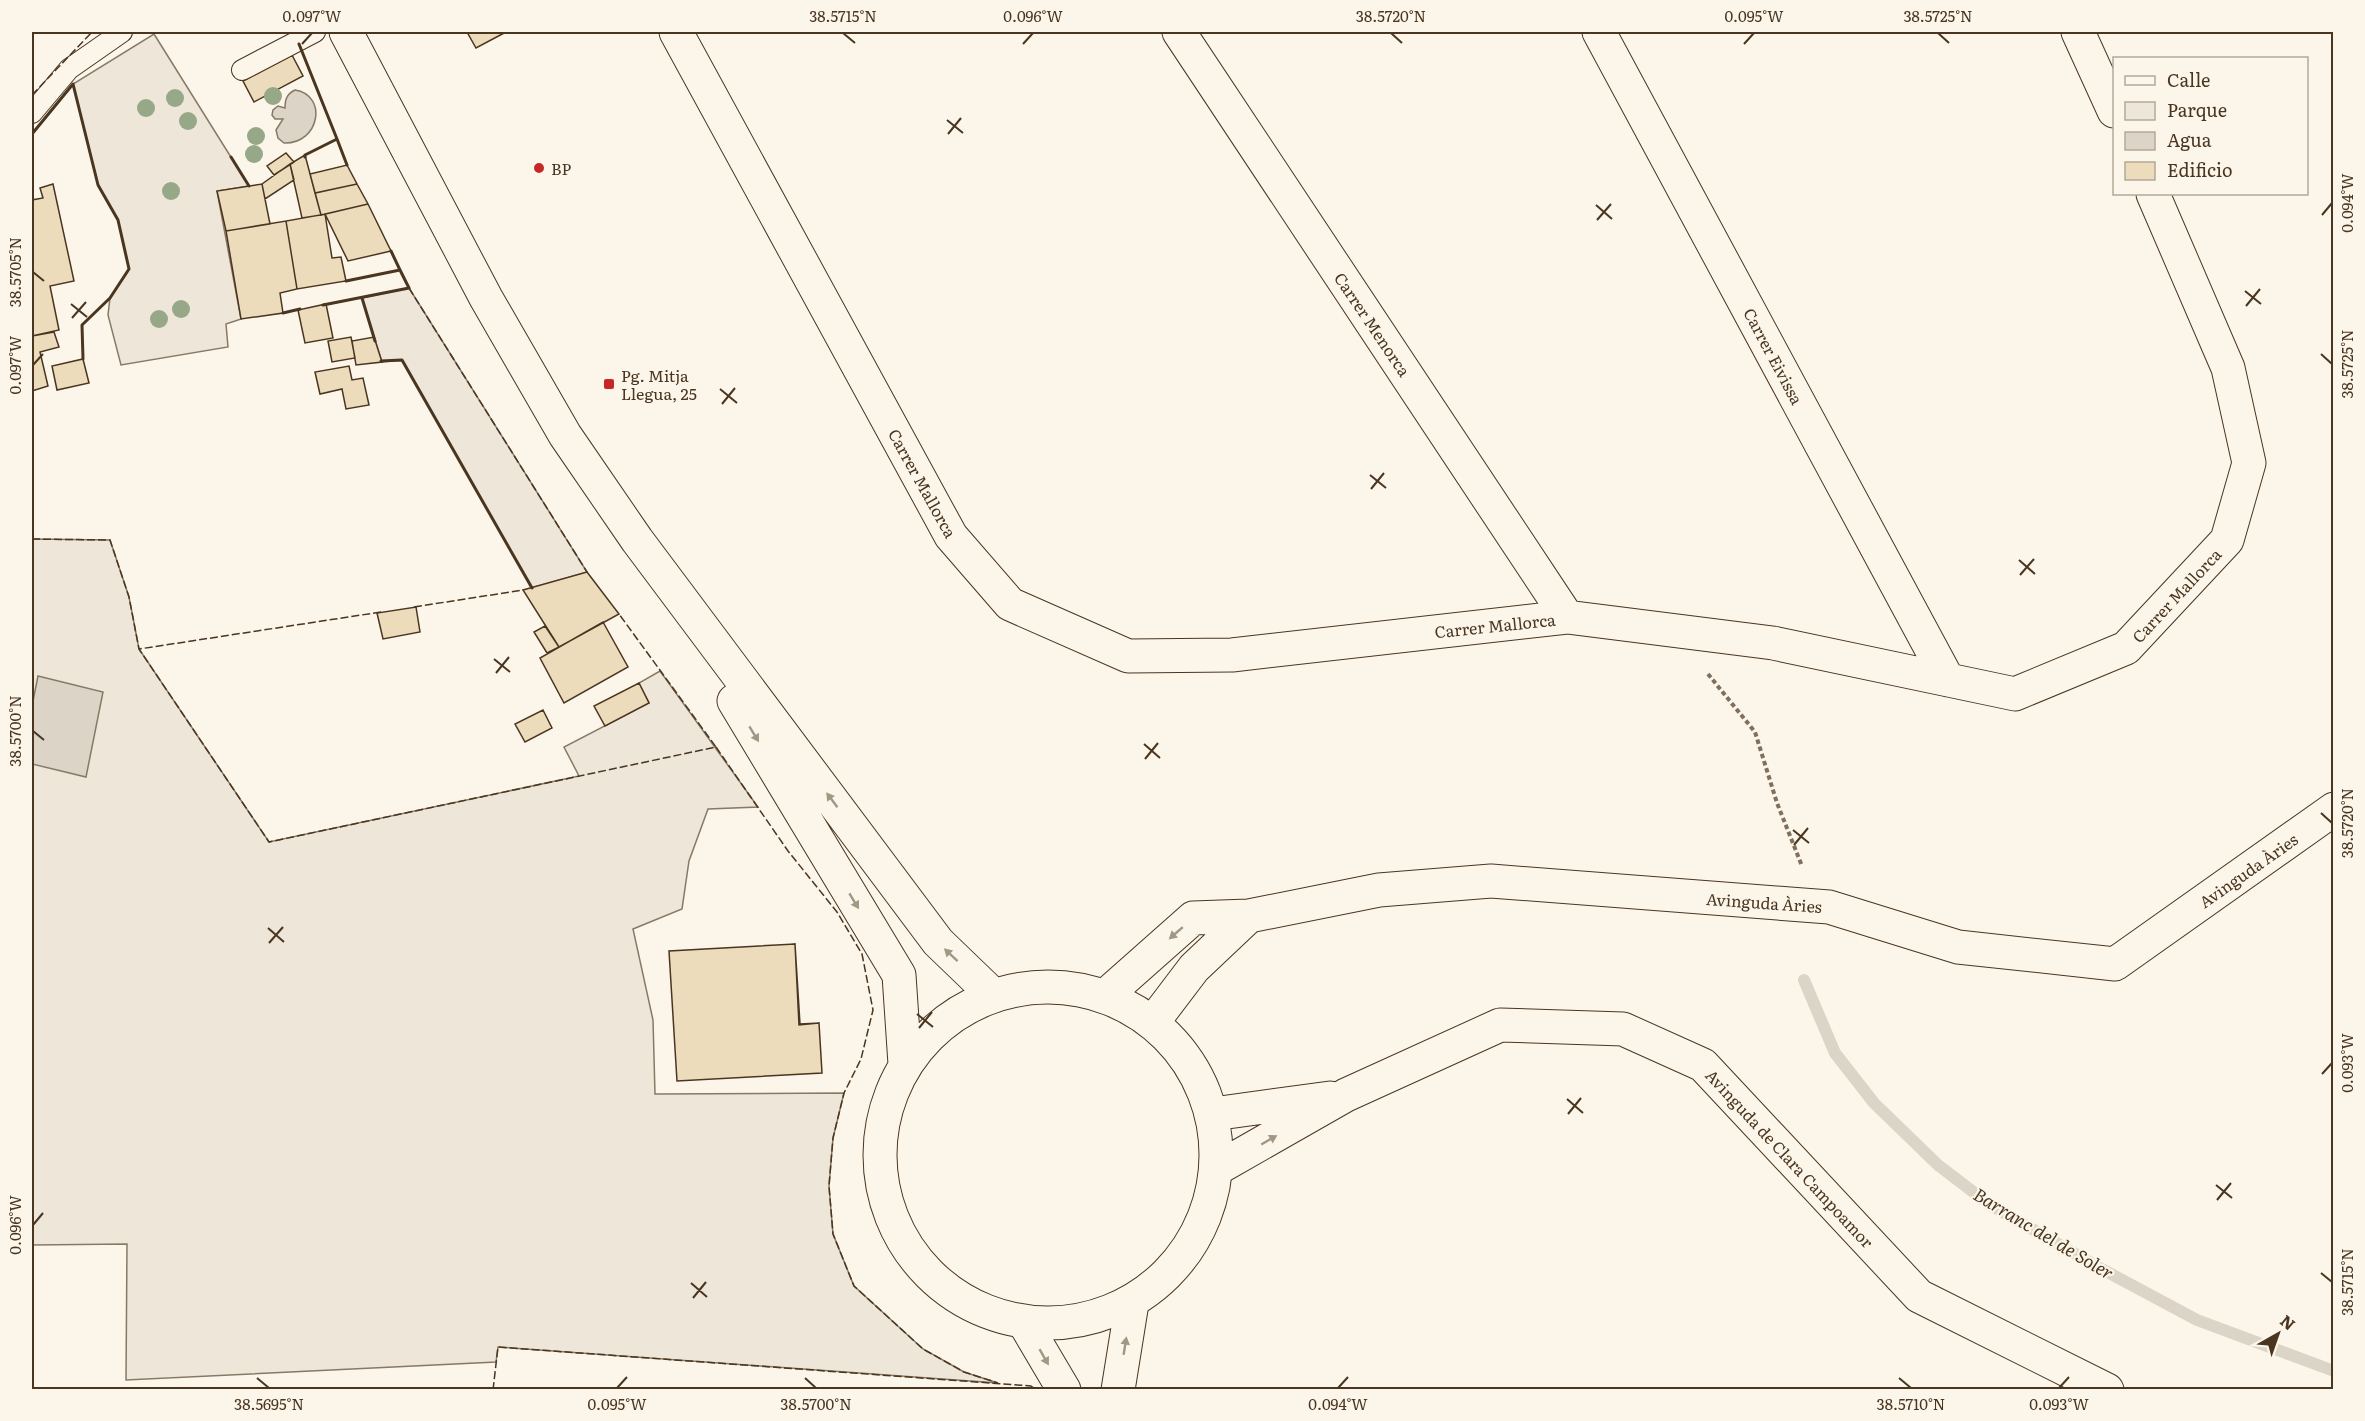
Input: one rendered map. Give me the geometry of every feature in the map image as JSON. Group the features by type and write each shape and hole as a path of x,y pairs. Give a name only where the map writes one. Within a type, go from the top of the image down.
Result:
{"street":[{"path":"346,32 486,298 565,435 637,540 938,942 993,995"},
{"name":"Carrer Mallorca","path":"676,32 951,536 1010,604 1128,656 1232,655 1567,616 1773,643 2015,694 2127,648 2227,540 2249,463 2228,368 2153,195"},
{"name":"Carrer Menorca","path":"1179,32 1567,616"},
{"name":"Carrer Eivissa","path":"1599,32 1948,680"},
{"path":"2078,32 2113,107"},
{"path":"637,540 899,975 905,1064"},
{"name":"Avinguda Àries","path":"1105,996 1193,918 1249,916 1379,890 1491,881 1829,907 1958,947 2115,964 2334,809"},
{"path":"1153,1022 1194,968 1249,916"},
{"path":"1049,986 1105,996 1153,1022 1191,1063 1213,1114 1218,1168 1204,1222 1175,1269 1132,1303 1080,1322 1025,1324 973,1307 927,1273 895,1227 880,1172 883,1115 905,1064 940,1021 993,995 1049,986"},
{"name":"Avinguda de Clara Campoamor","path":"1218,1168 1346,1095 1500,1025 1623,1029 1702,1065 1919,1296 2107,1389"},
{"name":"Avinguda de Clara Campoamor","path":"1213,1114 1346,1095"},
{"path":"1118,1389 1132,1303"},
{"path":"1025,1324 1064,1389"}],"lane":[{"path":"32,113 69,69 122,32"},
{"path":"242,70 315,32"}],"path":[{"path":"1672,630 1755,732 1777,803 1802,866 1829,907"}],"green space":[{"path":"154,34 249,186 217,191 241,319 226,324 228,347 121,365 108,315 110,298 129,269 118,220 98,185 73,84"},
{"path":"409,288 587,572 532,588 402,360 382,362 362,298"},
{"path":"32,539 110,540 129,597 139,649 269,842 579,776 564,747 649,703 639,683 660,671 758,807 708,809 689,861 682,909 633,929 653,1020 655,1094 844,1093 833,1138 829,1186 833,1234 854,1286 923,1349 964,1372 998,1383 498,1347 496,1362 126,1380 127,1244 32,1245"}],"water":[{"path":"295,90 305,94 312,101 316,109 315,119 306,136 284,143 278,138 276,130 283,119 275,119 272,115 273,110 278,106 285,108 287,97"},
{"path":"38,676 103,692 86,777 32,764 32,706"}],"building":[{"path":"467,32 506,32 476,48"},
{"path":"292,55 303,76 254,102 243,81"},
{"path":"286,153 294,162 274,175 267,166"},
{"path":"305,155 321,215 302,218 290,164"},
{"path":"290,164 294,180 265,199 262,184"},
{"path":"347,165 357,184 315,193 310,174"},
{"path":"53,184 74,281 50,286 59,330 32,336 32,200 43,198 40,188"},
{"path":"262,184 270,224 226,231 217,191"},
{"path":"357,184 368,204 321,215 315,193"},
{"path":"368,204 391,251 348,261 325,214"},
{"path":"325,214 332,258 341,257 346,281 297,289 286,221"},
{"path":"286,221 297,289 280,293 283,313 241,319 226,231"},
{"path":"326,304 333,338 305,343 298,310"},
{"path":"54,332 59,347 40,352 48,386 32,391 32,336"},
{"path":"351,337 355,358 332,362 328,341"},
{"path":"374,337 382,362 356,365 352,341"},
{"path":"83,359 89,383 57,390 52,366"},
{"path":"349,366 352,380 363,378 369,405 346,409 342,389 320,394 315,372"},
{"path":"587,572 619,614 559,647 523,590"},
{"path":"416,607 420,632 383,639 377,613"},
{"path":"603,622 628,667 564,703 540,658"},
{"path":"545,626 559,647 547,653 534,632"},
{"path":"639,683 649,703 605,726 594,706"},
{"path":"543,710 552,728 525,742 515,724"},
{"path":"795,944 799,1025 819,1023 822,1073 677,1081 669,951"},
{"path":"795,944 800,1024 819,1023 822,1073 677,1081 669,951"}],"waterway":[{"name":"Barranc del de Soler","path":"1804,980 1835,1053 1874,1103 1938,1165 1989,1204 2096,1266 2197,1320 2334,1371"}],"fence":[{"path":"32,95 92,32"},
{"path":"409,288 587,572"},
{"path":"32,539 110,540 129,597 139,649"},
{"path":"414,607 523,590"},
{"path":"381,612 139,649 269,842 716,747 619,614"},
{"path":"716,747 788,851 837,912 862,954 873,1010 861,1059 844,1093 833,1138 829,1186 833,1234 854,1286 923,1349 964,1372 998,1383"},
{"path":"493,1390 498,1347 1031,1386 1037,1390"}],"wall":[{"path":"299,44 337,139"},
{"path":"32,134 73,84 98,185 118,220 129,269 110,298 82,325 83,359"},
{"path":"305,157 337,139 347,165"},
{"path":"231,157 249,186"},
{"path":"346,281 400,270 391,251"},
{"path":"323,305 409,288 400,270"},
{"path":"362,298 375,341"},
{"path":"283,313 300,309"},
{"path":"381,361 402,360 532,588"}],"place":[{"name":"BP","path":"539,168"},
{"name":"Pg. Mitja Llegua, 25","path":"609,384"}]}
